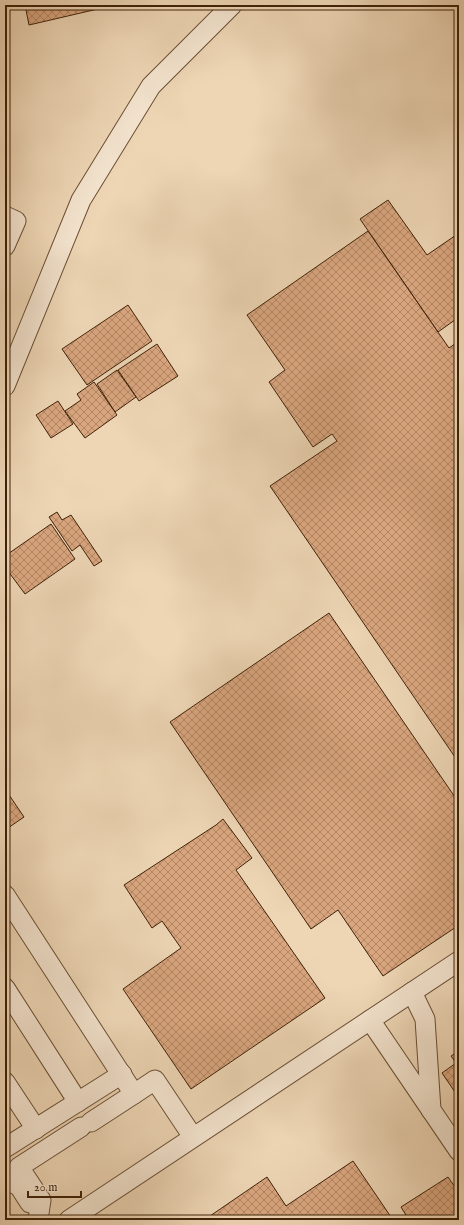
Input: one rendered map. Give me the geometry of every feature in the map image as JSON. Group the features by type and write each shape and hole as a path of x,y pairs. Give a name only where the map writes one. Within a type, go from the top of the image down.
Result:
{"street":[{"path":"7,375 81,200 151,86 232,5"},
{"path":"5,216 16,221 5,246"},
{"path":"5,895 134,1094"},
{"path":"69,1220 459,961"},
{"path":"5,988 78,1102"},
{"path":"412,992 425,1019 431,1110"},
{"path":"370,1020 459,1151"},
{"path":"5,1148 122,1074"},
{"path":"35,1218 41,1200 19,1167 155,1080 193,1137"},
{"path":"5,1082 36,1129"},
{"path":"6,1177 19,1186 34,1209 35,1218"}],"building":[{"path":"25,5 115,5 29,25"},
{"path":"388,200 427,255 459,233 459,317 438,332 360,219"},
{"path":"368,231 449,348 459,341 459,763 270,486 337,441 332,434 313,447 269,382 285,370 247,315"},
{"path":"128,305 152,341 87,385 62,349"},
{"path":"157,344 178,376 139,401 118,370"},
{"path":"117,370 136,397 115,412 97,384"},
{"path":"94,382 117,415 85,438 65,411 81,400 77,394"},
{"path":"58,401 73,424 51,438 36,415"},
{"path":"57,512 62,520 71,515 102,561 94,566 80,545 72,551 49,517"},
{"path":"51,524 75,559 25,594 5,567 5,556"},
{"path":"329,613 459,803 459,925 383,976 338,910 311,929 170,722"},
{"path":"5,789 24,817 5,830"},
{"path":"223,819 252,858 236,870 325,998 191,1089 123,989 181,948 162,921 152,928 124,885"},
{"path":"459,1051 459,1098 442,1073 456,1063 451,1056"},
{"path":"353,1161 393,1220 213,1220 210,1216 267,1177 286,1206"},
{"path":"448,1177 459,1193 459,1220 409,1220 401,1207"}]}
